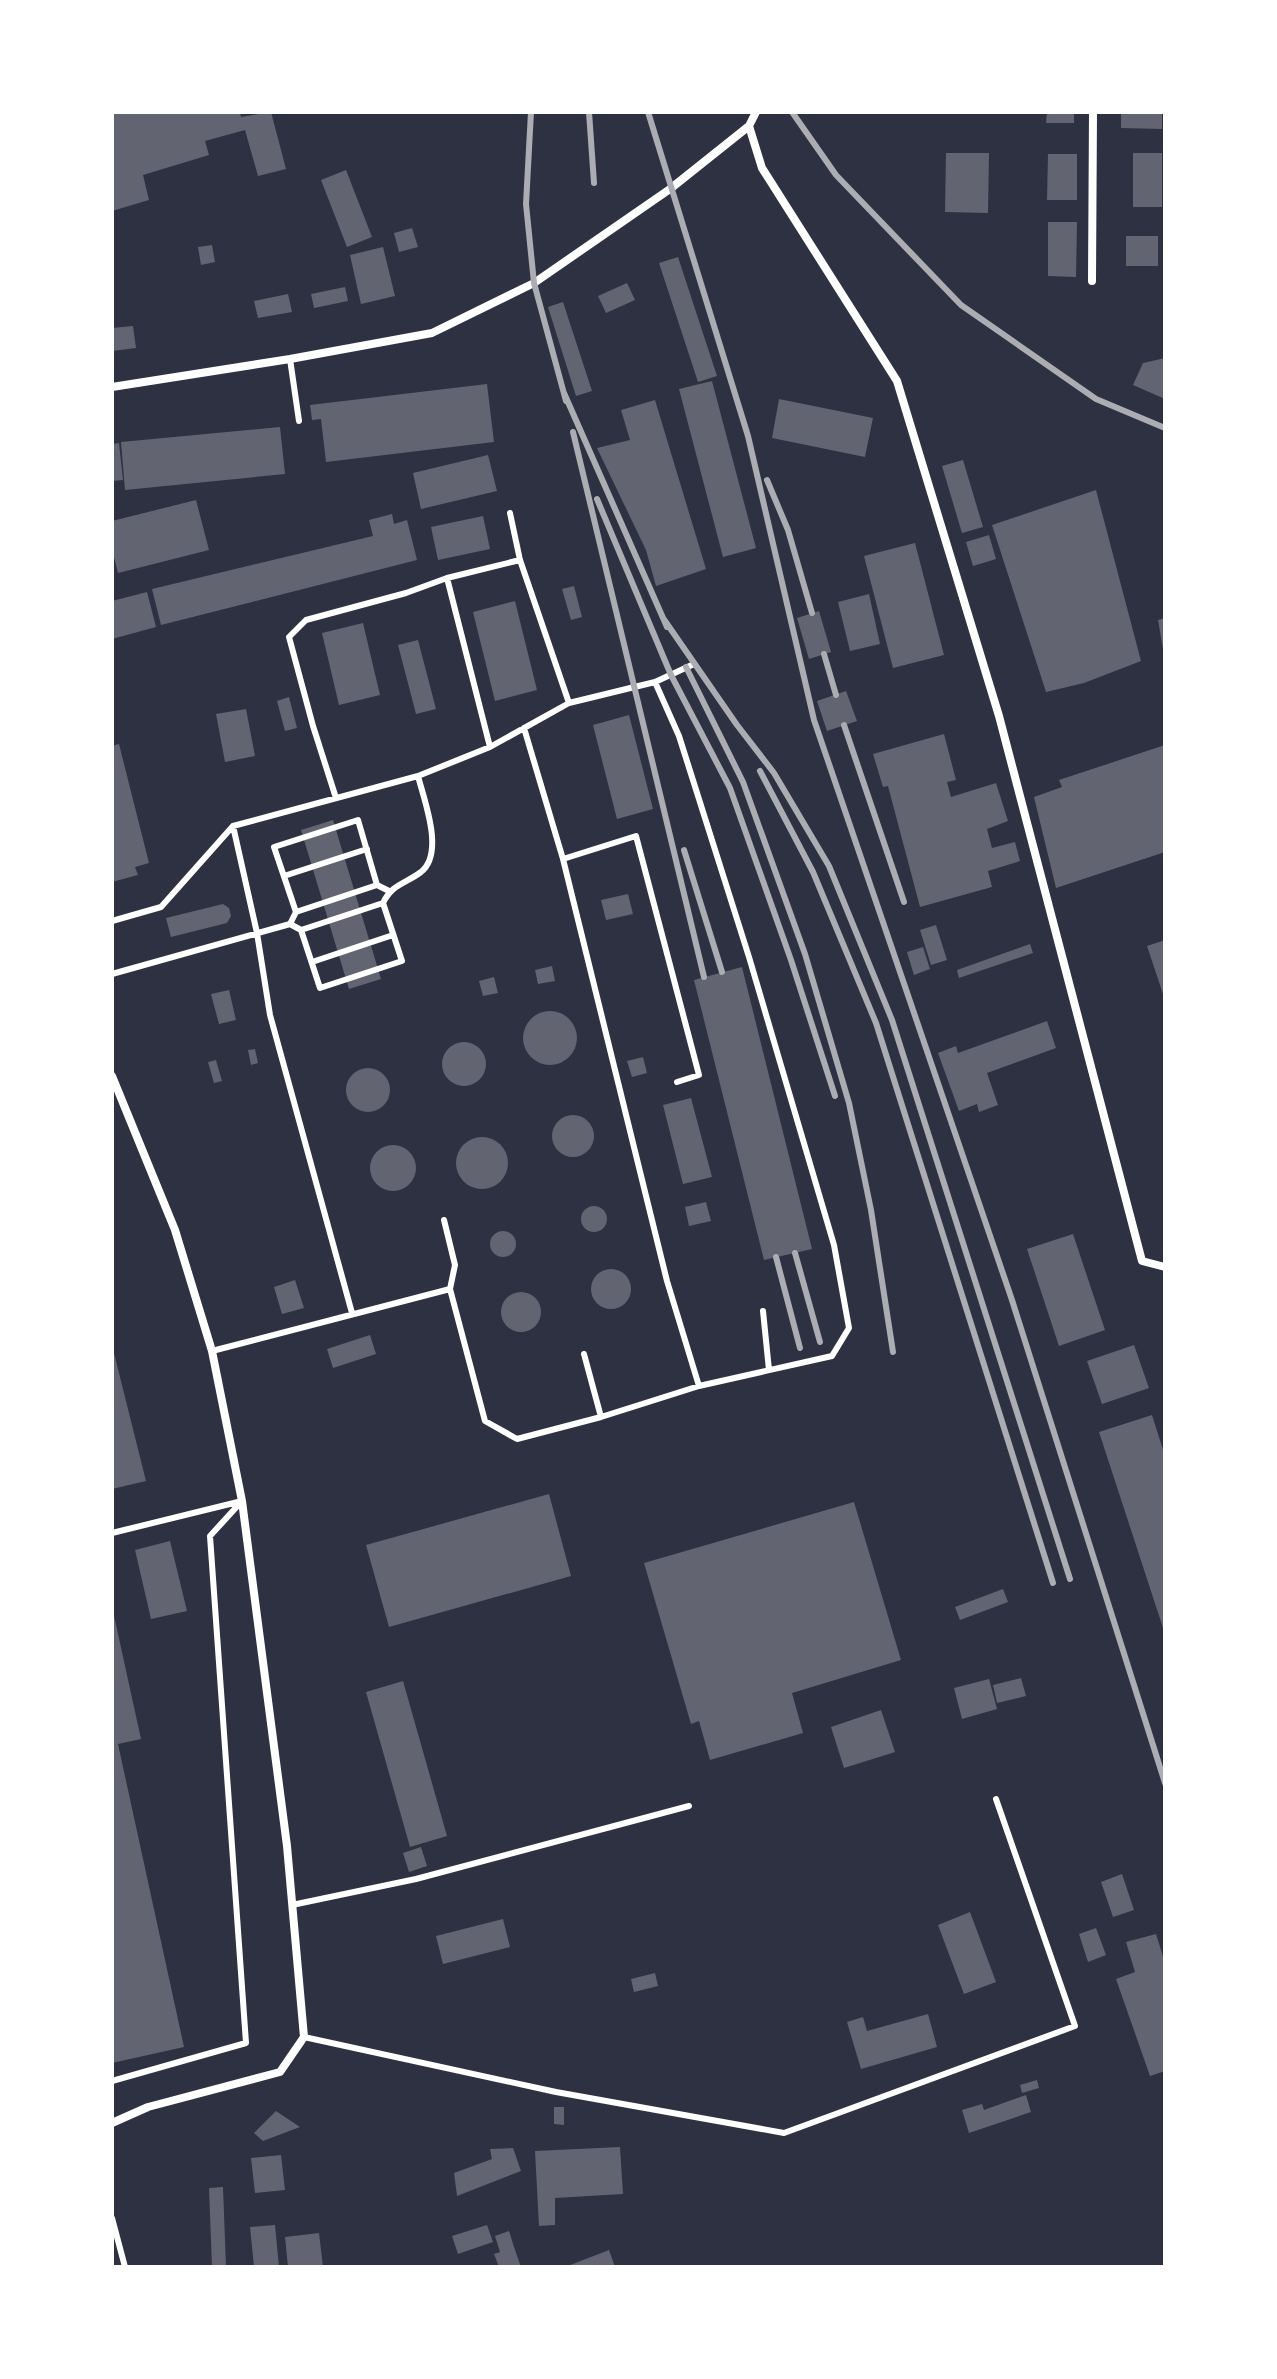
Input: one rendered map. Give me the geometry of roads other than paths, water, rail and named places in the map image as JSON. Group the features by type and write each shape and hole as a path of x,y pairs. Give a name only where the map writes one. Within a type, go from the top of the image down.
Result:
{"street":[{"path":"112,387 432,333 534,283 670,189 749,126 756,112"},
{"path":"1092,281 1093,112"},
{"path":"749,126 762,168 897,381 999,716 1142,1261 1165,1267"},
{"path":"112,1076 175,1230 212,1351 242,1501 287,1846 304,2037 280,2072 148,2107 112,2123"}],"lane":[{"path":"290,359 299,421"},
{"path":"510,513 520,560 569,703"},
{"path":"336,798 289,637 306,620 520,560"},
{"path":"447,578 490,747"},
{"path":"112,921 161,907 233,826 418,776 490,747 569,703 655,682 694,664"},
{"path":"444,1220 455,1265 450,1289 485,1421 517,1439 699,1386 832,1356 849,1328 834,1245 749,957 679,736 655,682"},
{"path":"524,728 563,859 667,1281 699,1386"},
{"path":"112,974 290,924 301,930 320,988 402,961 383,903 389,891 424,869 434,841 418,776"},
{"path":"296,912 274,847 358,820 377,885"},
{"path":"233,826 257,933 270,1015 352,1313"},
{"path":"563,859 636,836 699,1075 677,1082"},
{"path":"284,876 367,849"},
{"path":"290,924 296,912 377,885 389,891"},
{"path":"301,930 383,903"},
{"path":"312,962 393,935"},
{"path":"212,1351 450,1289"},
{"path":"763,1311 769,1370"},
{"path":"584,1354 601,1417"},
{"path":"112,1533 242,1501"},
{"path":"112,2081 246,2043 210,1536 242,1501"},
{"path":"304,2037 556,2092 784,2133 1075,2026 996,1799"},
{"path":"292,1905 416,1879 689,1806"},
{"path":"112,2218 125,2267"}],"railway":[{"path":"531,112 526,204 534,283 566,401"},
{"path":"589,112 594,183"},
{"path":"648,112 748,436 814,720 1012,1300 1165,1783"},
{"path":"792,112 836,175 961,305 1096,399 1165,428"},
{"path":"564,393 667,627"},
{"path":"573,432 704,977"},
{"path":"767,480 788,530 812,613"},
{"path":"597,499 671,675 730,788 835,1096"},
{"path":"663,618 774,773 829,866 892,1020 1070,1579"},
{"path":"824,654 836,695"},
{"path":"686,667 743,782 805,954 849,1103 871,1210 893,1352"},
{"path":"844,725 904,902"},
{"path":"760,771 813,872 876,1023 1053,1583"},
{"path":"684,850 722,972"},
{"path":"795,1253 820,1342"},
{"path":"776,1257 800,1348"}]}
